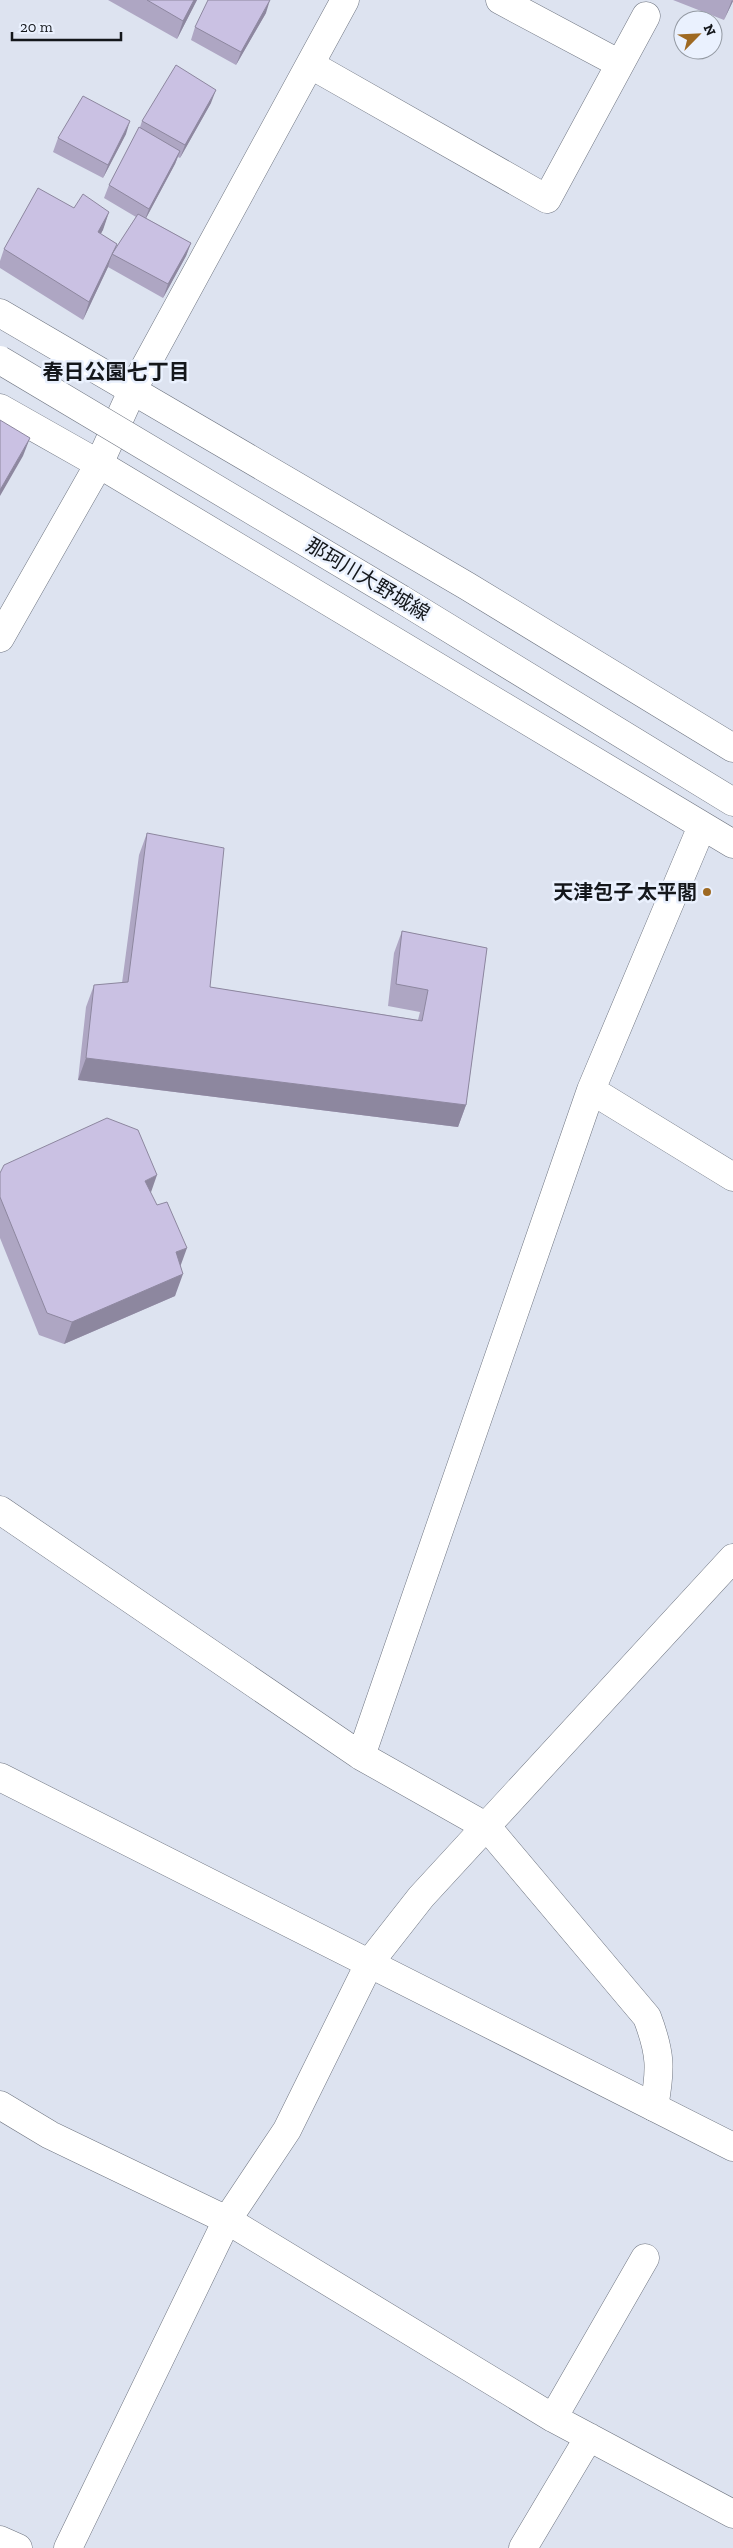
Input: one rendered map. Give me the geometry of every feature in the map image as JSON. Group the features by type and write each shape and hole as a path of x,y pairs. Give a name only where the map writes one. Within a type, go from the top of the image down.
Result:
{"street":[{"path":"0,638 99,464 132,390 247,176 311,65 345,0"},
{"path":"500,0 620,64"},
{"path":"311,65 547,199 646,16"},
{"path":"0,313 467,586 733,748"},
{"name":"那珂川大野城線","path":"0,360 401,599 733,802"},
{"path":"0,408 99,464 733,844"},
{"path":"361,1756 592,1090 702,826"},
{"path":"592,1090 733,1177"},
{"path":"0,1510 361,1756 486,1827 648,2017 657,2043 660,2060 654,2107"},
{"path":"68,2548 227,2220 287,2130 370,1962 421,1897 733,1558"},
{"path":"0,1777 370,1962 733,2147"},
{"path":"0,2105 50,2135 227,2220 554,2418 733,2514"},
{"path":"554,2418 645,2258"},
{"path":"523,2548 589,2438"},
{"path":"0,2540 18,2548"}],"building":[{"path":"147,0 194,0 183,21"},
{"path":"208,0 270,0 241,52 195,27"},
{"path":"176,65 216,90 185,145 142,121"},
{"path":"83,96 130,121 108,165 58,138"},
{"path":"139,127 180,151 149,209 109,185"},
{"path":"38,188 74,208 83,194 109,212 98,232 117,244 89,302 4,249"},
{"path":"138,214 191,243 168,284 112,254"},
{"path":"0,420 30,438 0,490"},
{"path":"147,833 224,848 210,987 422,1021 428,990 396,984 402,931 487,948 466,1105 86,1058 94,985 128,982"},
{"path":"107,1118 138,1130 157,1175 145,1181 157,1205 167,1202 187,1248 176,1252 183,1274 72,1322 47,1313 0,1197 0,1173 4,1165"}],"place":[{"name":"天津包子 太平閣","path":"707,892"}],"district":[{"name":"春日公園七丁目","path":"116,371"}]}
